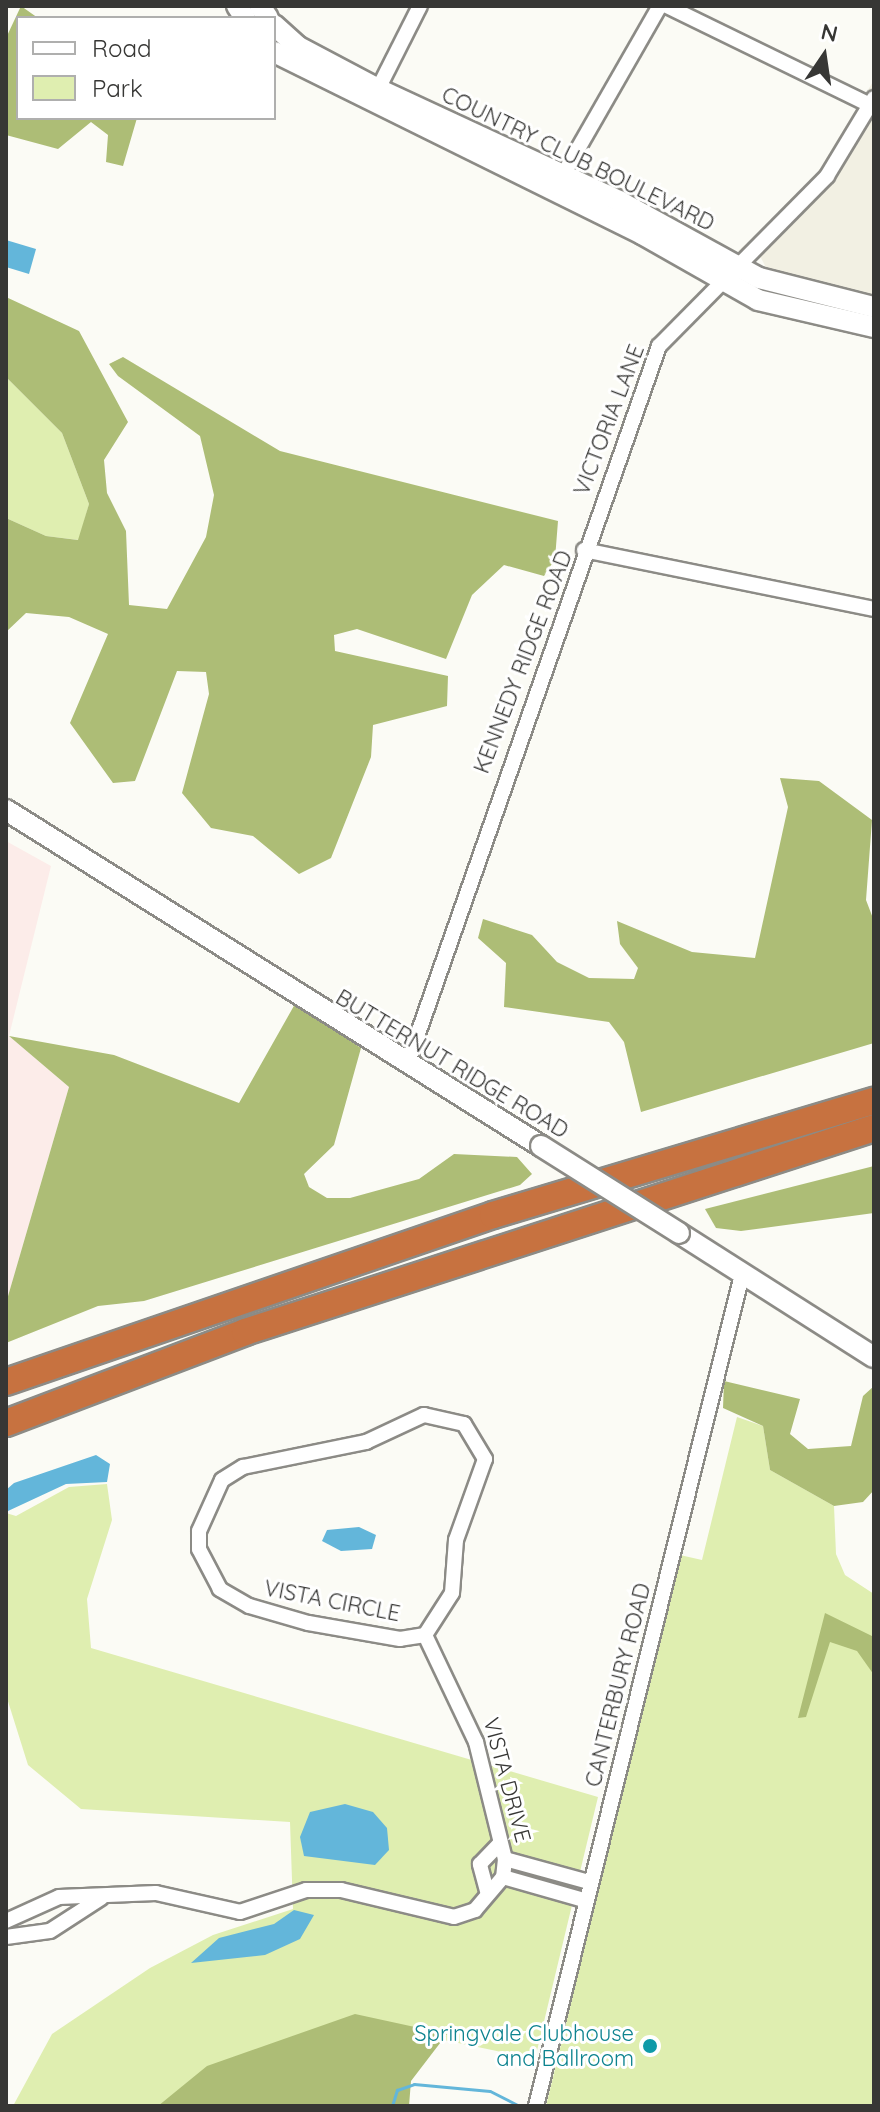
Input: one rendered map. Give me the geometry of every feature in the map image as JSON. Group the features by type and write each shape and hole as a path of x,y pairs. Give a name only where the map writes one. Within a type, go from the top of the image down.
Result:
{"highway":[{"path":"6,1382 493,1215 874,1101"},
{"path":"6,1423 245,1332 874,1128"}],"street":[{"path":"375,97 420,6"},
{"path":"558,184 660,6"},
{"path":"667,6 872,101"},
{"name":"COUNTRY CLUB BOULEVARD","path":"276,27 297,46 375,97"},
{"name":"COUNTRY CLUB BOULEVARD","path":"276,53 786,289 874,307"},
{"name":"VICTORIA LANE","path":"584,550 659,346 719,281 738,266 827,176 872,101"},
{"name":"COUNTRY CLUB BOULEVARD","path":"558,184 719,281 758,300 874,327"},
{"name":"KENNEDY RIDGE ROAD","path":"407,1065 584,550 874,609"},
{"name":"BUTTERNUT RIDGE ROAD","path":"6,810 874,1357"},
{"name":"CANTERBURY ROAD","path":"536,2106 584,1900 742,1275"},
{"name":"VISTA CIRCLE","path":"424,1415 464,1424 485,1459 480,1488 456,1540 452,1593 425,1635 400,1639 308,1623 249,1606 220,1589 199,1549 199,1531 222,1480 255,1463 366,1442 424,1415"},
{"name":"VISTA DRIVE","path":"425,1635 464,1708 505,1859 589,1882"},
{"path":"487,1891 480,1864 499,1844"},
{"path":"6,1921 59,1897 101,1898 156,1893 240,1912 306,1890 341,1890 454,1917 475,1910 487,1891 503,1877 505,1859"},
{"path":"503,1877 584,1900"},
{"path":"6,1937 50,1931 101,1898"}],"shaded area":[{"path":"874,80 874,301 771,277 761,258 738,251 807,190"},
{"path":"6,841 51,866 9,1036 69,1087 6,1303"}],"green space":[{"path":"21,6 35,16 16,16"},
{"path":"16,17 16,120 136,120 123,166 106,162 108,135 91,122 58,149 6,135 6,38"},
{"path":"6,297 79,331 128,422 104,460 107,493 126,531 129,605 167,609 206,537 214,495 200,436 118,376 109,364 123,357 280,451 558,521 555,559 544,576 504,565 472,595 446,659 357,629 334,635 335,651 448,676 447,706 373,725 371,757 331,858 299,874 253,836 211,828 182,793 209,694 206,672 177,671 135,781 113,783 70,723 108,634 69,617 26,613 6,632 6,518 46,536 78,540 89,504 62,433 6,377"},
{"path":"6,377 62,433 89,504 79,540 46,536 6,518"},
{"path":"780,778 819,781 872,820 866,900 874,921 874,1043 641,1112 624,1042 609,1022 504,1007 506,963 478,938 483,919 532,935 557,962 589,978 634,979 638,968 620,944 617,921 692,952 755,958 788,807"},
{"path":"295,1004 361,1048 334,1145 304,1174 309,1187 327,1198 350,1198 419,1179 454,1154 517,1157 532,1174 520,1185 144,1301 98,1306 6,1343 6,1303 69,1087 9,1036 114,1055 239,1103"},
{"path":"874,1166 874,1213 741,1231 716,1228 705,1209"},
{"path":"724,1381 800,1399 790,1434 808,1449 851,1446 863,1396 874,1386 874,1490 863,1502 834,1506 770,1470 763,1426 723,1408"},
{"path":"737,1417 763,1426 770,1470 834,1506 836,1554 845,1575 874,1594 874,2106 546,2106 680,1555 702,1560"},
{"path":"107,1484 112,1520 87,1599 91,1648 598,1797 535,2059 362,2023 188,2106 13,2106 52,2034 150,1968 213,1935 293,1909 290,1822 81,1809 28,1765 6,1695 6,1513 16,1516 69,1487"},
{"path":"825,1613 874,1637 874,1675 857,1651 830,1642 806,1717 798,1718"},
{"path":"355,2014 447,2034 411,2081 409,2106 158,2106 207,2066"}],"water":[{"path":"6,240 36,249 29,274 6,267"},
{"path":"96,1455 110,1464 107,1482 66,1484 8,1511 6,1490 14,1483"},
{"path":"359,1527 376,1535 372,1549 341,1551 322,1541 327,1530"},
{"path":"345,1804 373,1812 387,1828 389,1850 375,1865 304,1856 300,1837 310,1812"},
{"path":"294,1910 314,1915 300,1939 265,1955 191,1963 219,1938 274,1924"}],"waterway":[{"path":"392,2106 397,2090 414,2084 490,2091 519,2106"}],"place":[{"name":"Springvale Clubhouse and Ballroom","path":"650,2046"}]}
